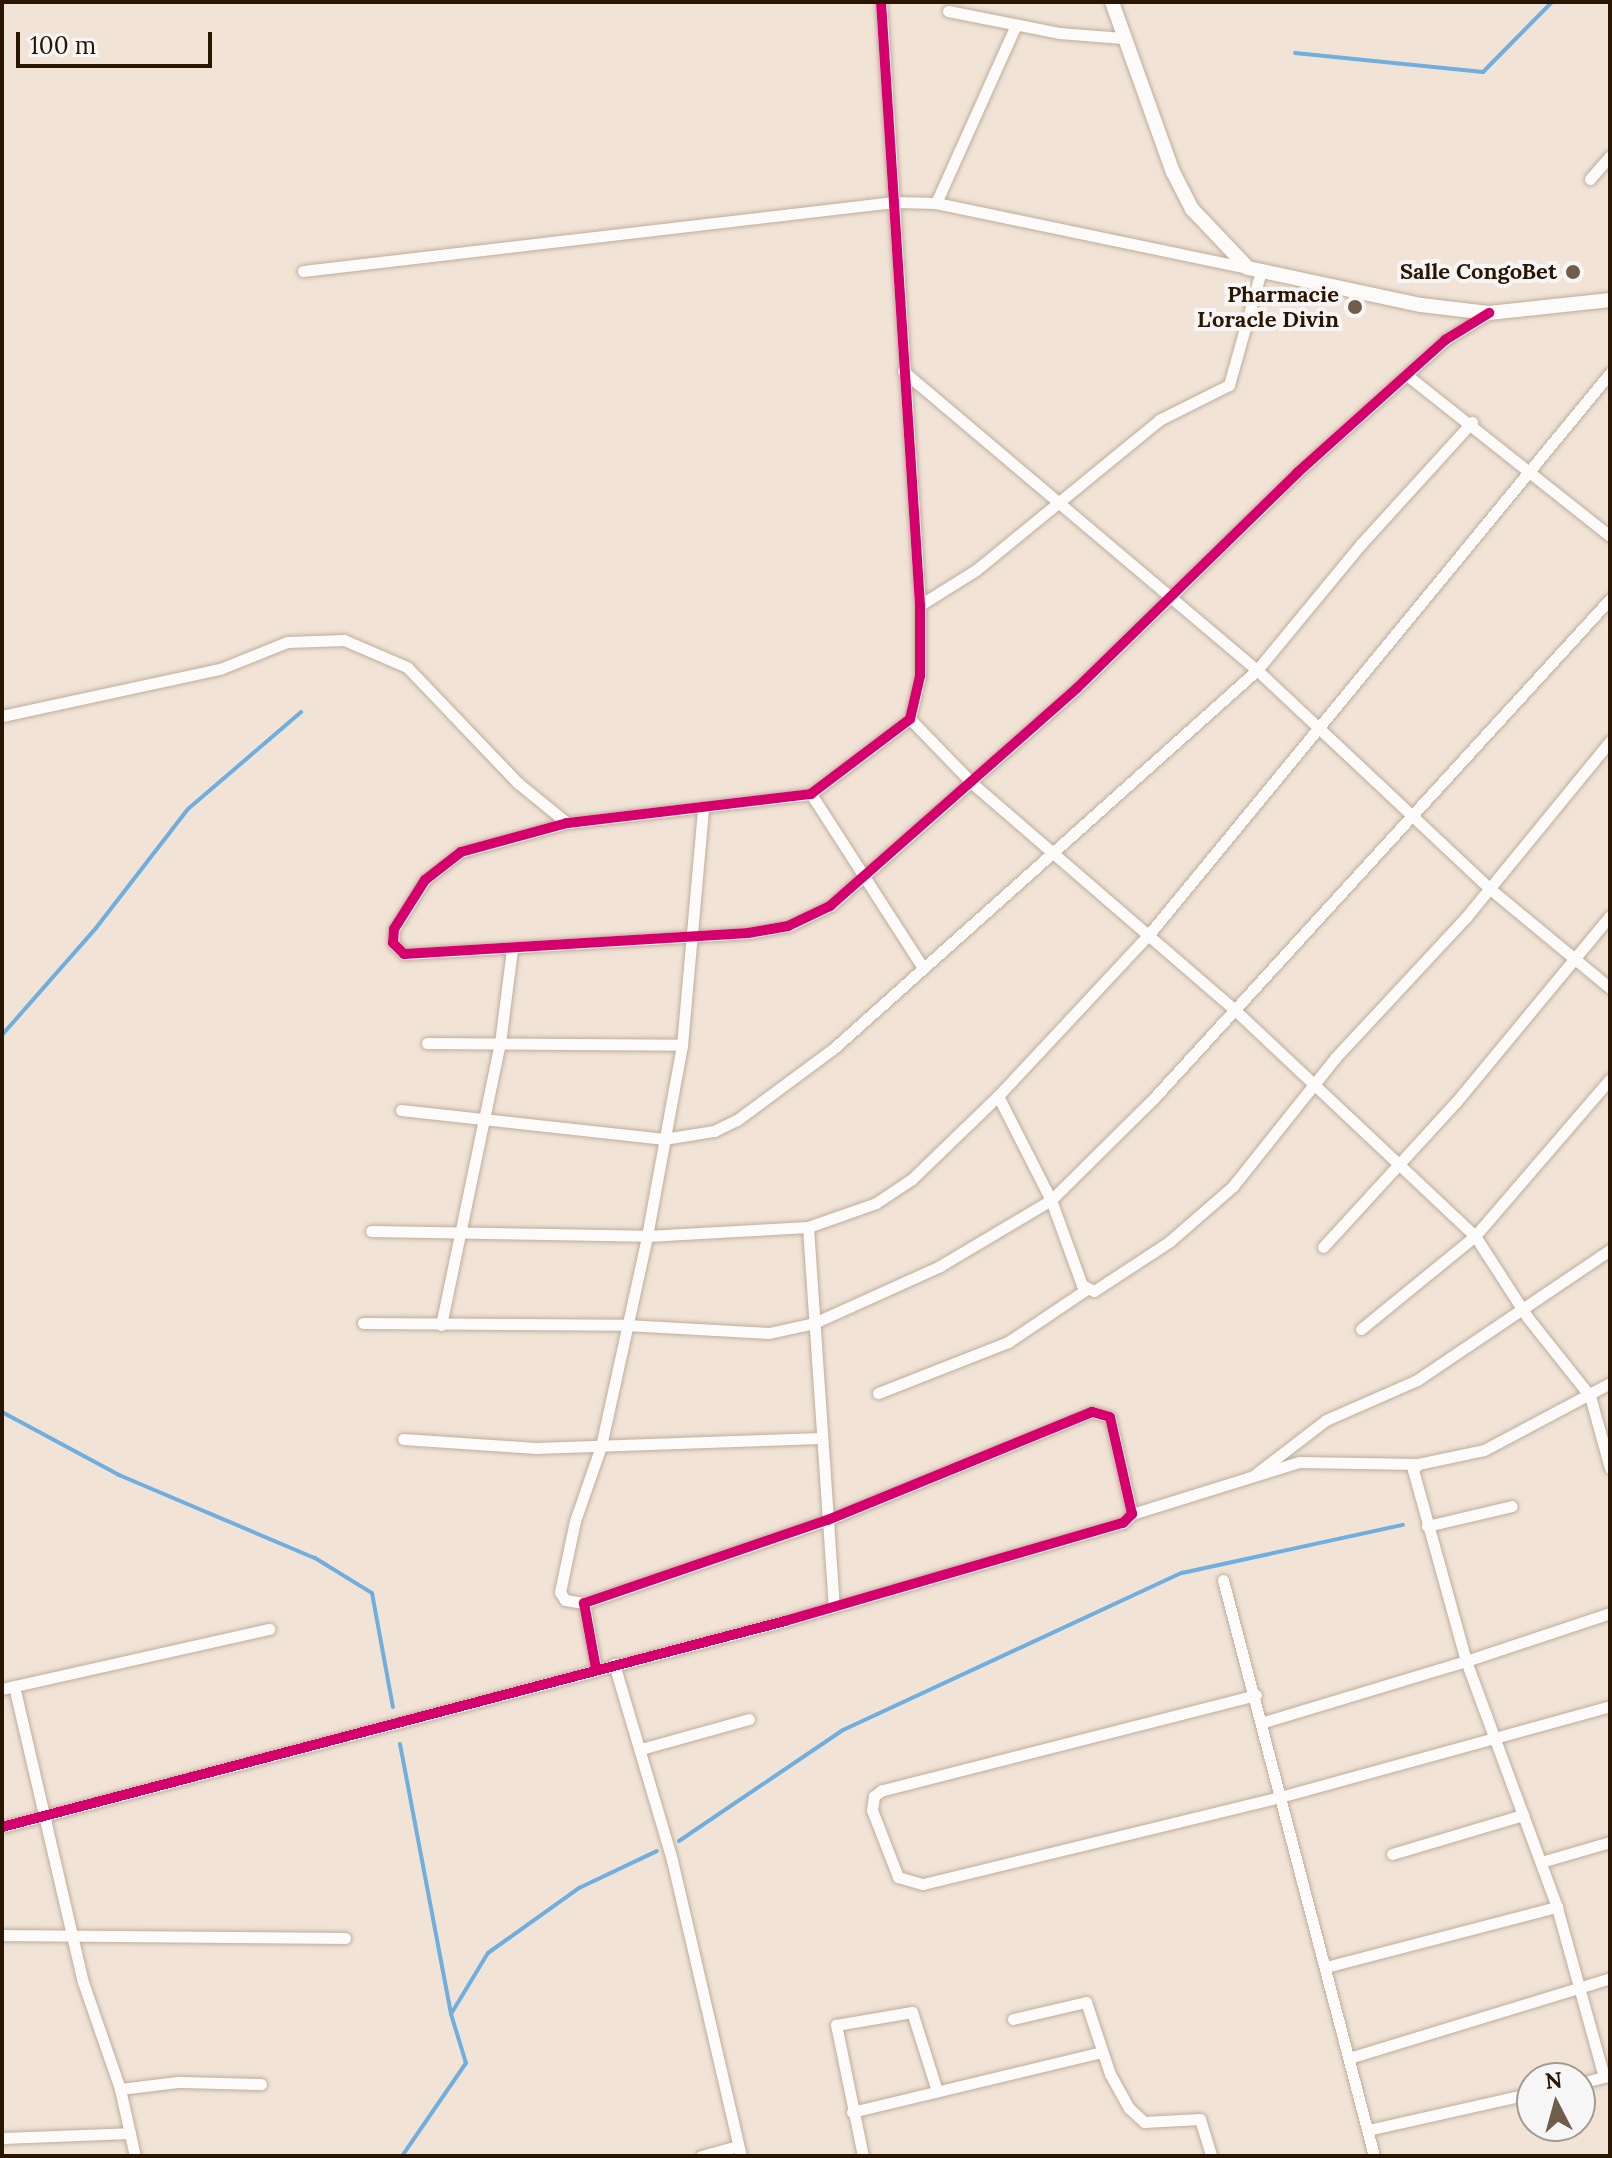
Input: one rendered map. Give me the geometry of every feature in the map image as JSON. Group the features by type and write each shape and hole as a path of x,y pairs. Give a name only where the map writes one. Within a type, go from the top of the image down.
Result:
{"street":[{"path":"881,2 920,605 920,676 910,719 811,794 567,823 444,861 425,880 392,936 404,954 695,937 788,926 830,906 868,877 973,784 1172,599 1297,473 1445,340 1489,313"},
{"path":"1112,2 1123,38 1192,209 1254,269"},
{"path":"948,11 1016,25 1123,38"},
{"path":"936,203 1016,25"},
{"path":"1590,179 1610,156"},
{"path":"303,271 894,202 936,203 1421,305 1489,313 1610,300"},
{"path":"920,605 944,594 1159,420 1229,385 1254,269"},
{"path":"903,371 1056,504 1257,670 1489,888 1610,988"},
{"path":"371,1231 647,1236 808,1227 862,1210 912,1179 998,1096 1150,933 1534,471 1610,373"},
{"path":"1408,376 1534,471 1610,536"},
{"path":"401,1110 664,1139 714,1131 762,1104 923,968 1257,670 1361,544 1472,422"},
{"path":"363,1323 626,1325 769,1333 814,1323 940,1266 1051,1200 1235,1010 1610,599"},
{"path":"2,716 220,669 287,642 344,640 407,667 518,783 567,823"},
{"path":"910,719 973,784 1150,933 1313,1086 1399,1161 1475,1236 1524,1312 1590,1396 1610,1468"},
{"path":"878,1393 1008,1342 1087,1289 1094,1291 1170,1241 1233,1186 1313,1086 1489,888 1610,741"},
{"path":"811,794 868,877 923,968"},
{"path":"703,809 695,937 682,1045 647,1236 601,1446 575,1521 560,1592 565,1600 584,1603 827,1520 1102,1412 1110,1417 1132,1514"},
{"path":"1323,1247 1456,1102 1610,916"},
{"path":"441,1325 500,1043 512,949"},
{"path":"427,1043 682,1045"},
{"path":"1361,1329 1475,1236 1610,1079"},
{"path":"998,1096 1051,1200 1087,1289"},
{"path":"808,1227 820,1438 834,1605"},
{"path":"1253,1476 1326,1420 1417,1380 1524,1312 1610,1250"},
{"path":"2,1827 1071,1540 1123,1523 1132,1514 1299,1462 1418,1464 1484,1450 1610,1383"},
{"path":"403,1439 477,1447 820,1438"},
{"path":"1418,1464 1413,1477 1466,1661 1557,1907 1607,2076"},
{"path":"1427,1526 1512,1506"},
{"path":"1223,1580 1264,1722 1280,1797 1374,2156"},
{"path":"584,1603 596,1669"},
{"path":"1264,1722 1466,1661 1610,1613"},
{"path":"135,2156 120,2089 83,1982 45,1814 8,1688 269,1629"},
{"path":"614,1664 641,1749 739,2151 701,2156"},
{"path":"1256,1695 882,1790 874,1796 872,1810 898,1877 913,1885 1280,1797 1610,1706"},
{"path":"641,1749 749,1719"},
{"path":"1392,1854 1523,1815"},
{"path":"1541,1862 1610,1842"},
{"path":"1326,1967 1557,1907"},
{"path":"2,1935 345,1938"},
{"path":"1349,2058 1610,1978"},
{"path":"1013,2019 1086,2002 1119,2093 1140,2121 1200,2119 1211,2156"},
{"path":"863,2156 835,2028 839,2023 912,2012 937,2091"},
{"path":"852,2112 1102,2052"},
{"path":"120,2089 178,2082 261,2084"},
{"path":"1368,2130 1516,2097"},
{"path":"2,2138 130,2133"}],"waterway":[{"path":"1295,53 1483,72 1552,2"},
{"path":"2,1035 96,928 188,809 301,712"},
{"path":"2,1412 119,1475 315,1558 372,1593 393,1707"},
{"path":"679,1841 843,1730 1182,1573 1403,1525"},
{"path":"400,1744 451,2014 466,2063 402,2156"},
{"path":"451,2014 488,1953 579,1888 657,1851"}],"cycle path":[{"path":"881,2 920,605 920,676 910,719 811,794 567,823 461,852 425,880 394,929 393,943 404,954 748,933 788,926 830,906 1077,688 1297,473 1445,340 1489,313"},
{"path":"2,1827 785,1621 1123,1523 1132,1514 1110,1417 1092,1412 827,1520 584,1603 596,1669"}],"place":[{"name":"Salle CongoBet","path":"1573,272"},
{"name":"Pharmacie L'oracle Divin","path":"1355,307"}]}
